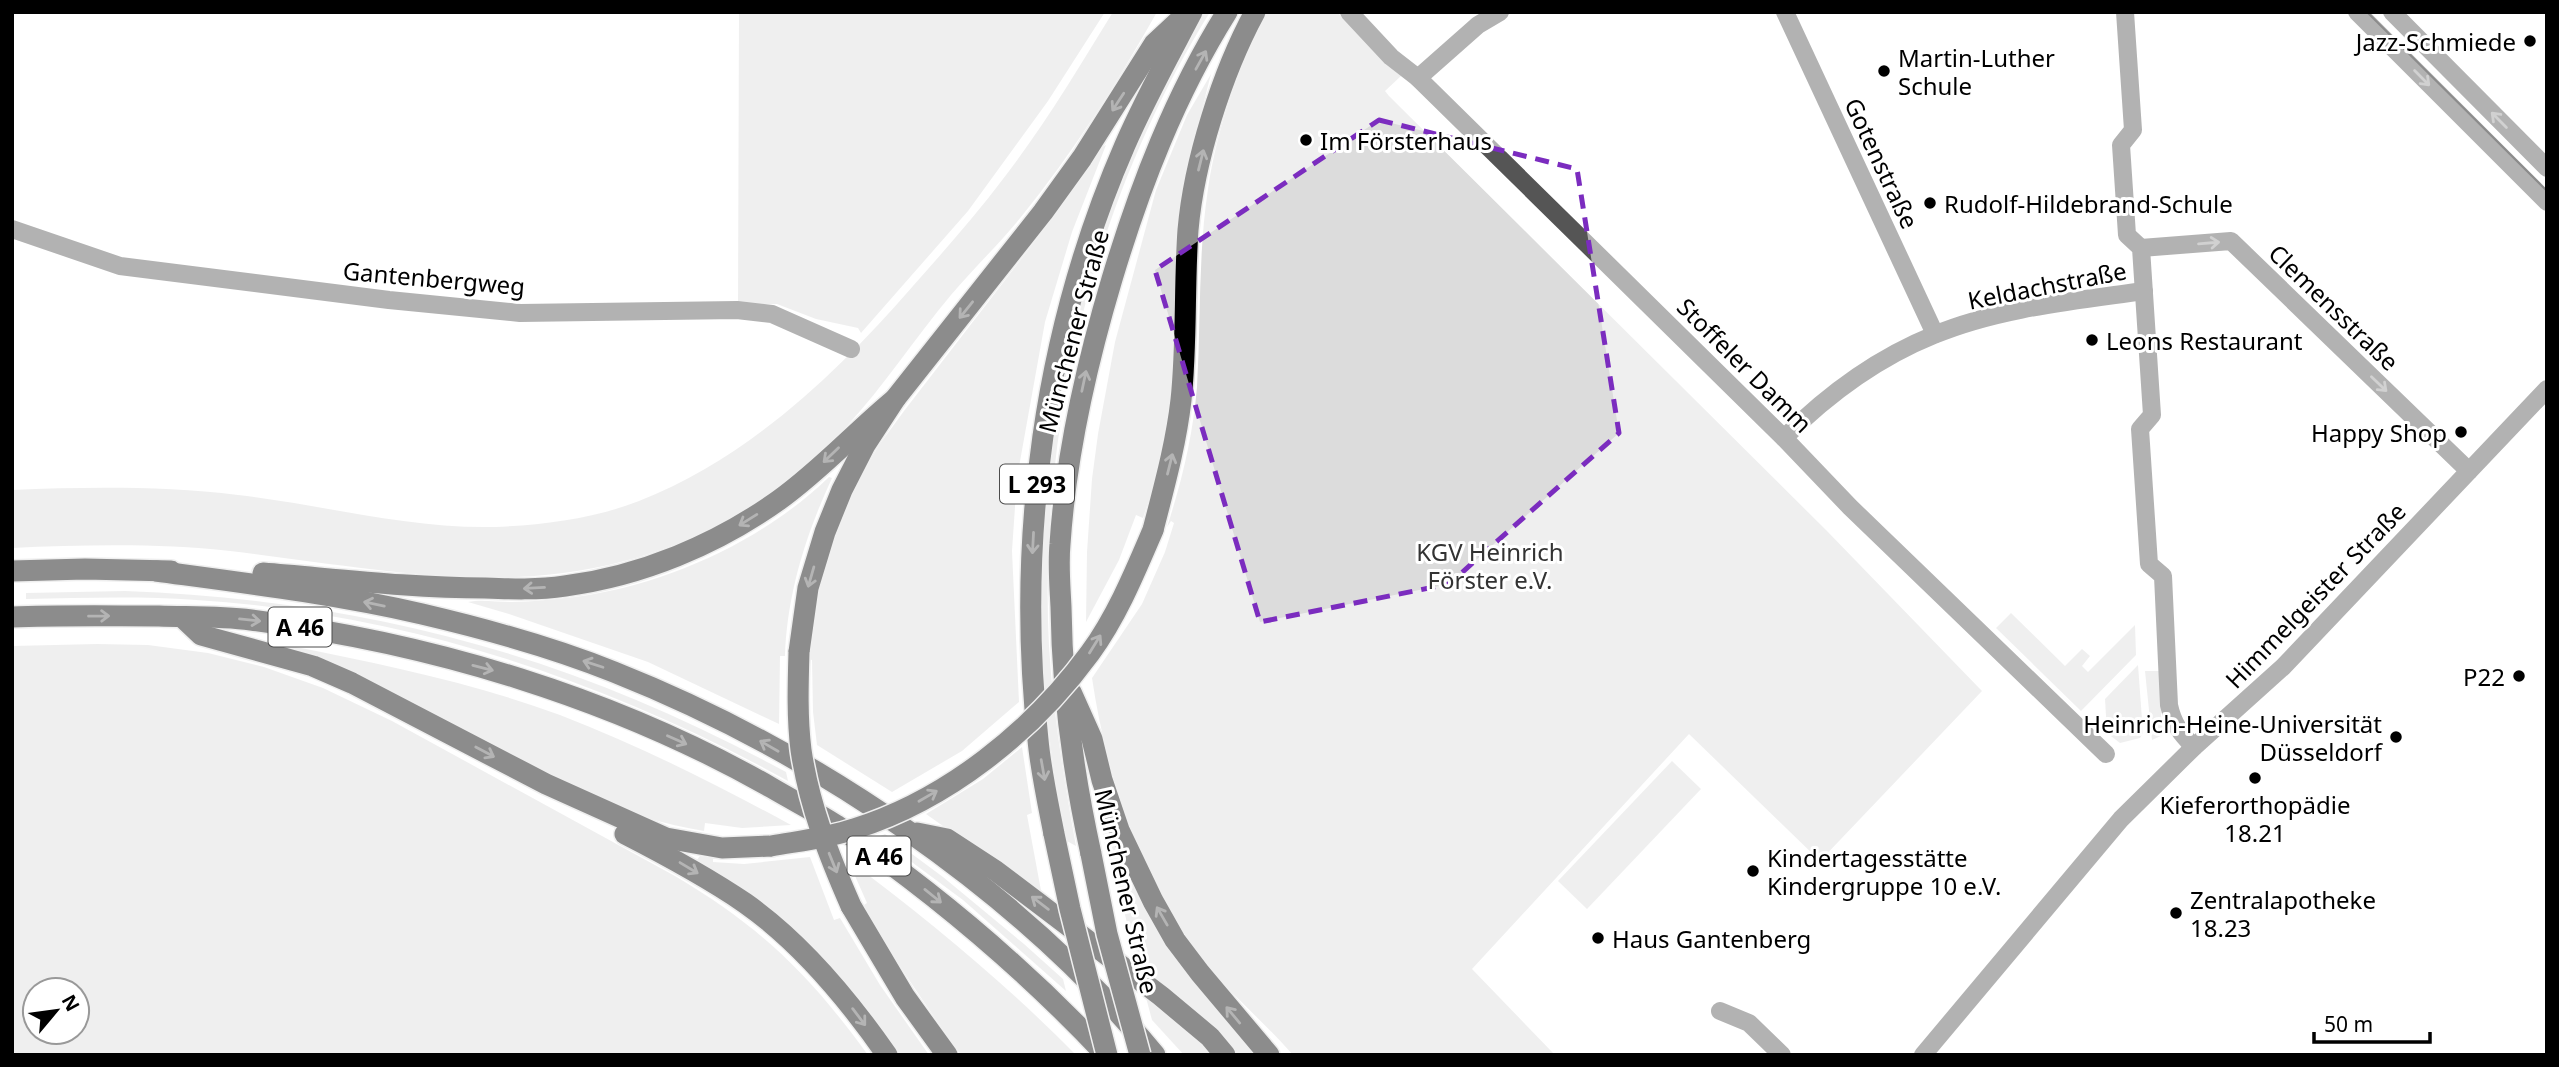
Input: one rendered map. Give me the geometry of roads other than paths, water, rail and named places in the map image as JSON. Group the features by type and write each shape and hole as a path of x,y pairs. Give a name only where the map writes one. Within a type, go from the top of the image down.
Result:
{"highway":[{"name":"L 293","path":"947,1055 905,997 851,906 832,863 813,807 801,751 798,699 799,652 808,588 825,532 842,490 865,445 895,398 1043,212 1082,158 1154,44 1190,12"},
{"name":"Münchener Straße","path":"1107,1055 1073,921 1038,742 1031,653 1033,545 1039,460 1053,375 1076,280 1101,205 1147,97 1190,12"},
{"name":"Münchener Straße","path":"1140,1055 1107,934 1075,780 1062,671 1059,546 1069,447 1090,353 1140,188 1188,83 1227,12"},
{"path":"182,617 201,635 313,666 352,683 546,785 666,838 722,848 771,846 854,830 896,814 931,795 971,769 1055,695 1091,652 1133,576 1153,530 1174,450 1181,398 1189,227 1197,177 1211,121 1237,47 1255,12"},
{"path":"156,571 261,572 416,587 564,587 596,580 670,559 714,540 744,522 804,481 895,398"},
{"name":"A 46","path":"12,571 156,571 362,601 532,644 610,670 656,689 760,740 911,832 1027,925 1084,979 1155,1055"},
{"name":"A 46","path":"12,617 182,617 248,620 327,632 477,666 615,712 719,758 834,824 922,887 1000,950 1107,1055"},
{"path":"1062,671 1092,739 1102,780 1136,869 1175,940 1222,1002 1269,1055"},
{"path":"546,785 593,817 682,864 746,904 790,941 825,976 887,1055"},
{"path":"911,832 947,839 996,871 1161,996 1210,1037 1226,1055"}],"street":[{"name":"Stoffeler Damm","path":"1349,12 1391,57 1419,78 1784,438 1850,507 2106,754"},
{"path":"1419,78 1478,25 1500,12"},
{"name":"Gotenstraße","path":"1786,12 1935,334"},
{"path":"2125,12 2133,130 2121,145 2127,235 2141,248 2144,291 2152,415 2140,429 2149,564 2162,576 2172,719 2177,729 2194,747"},
{"path":"2357,12 2547,202"},
{"path":"2392,12 2547,168"},
{"name":"Gantenbergweg","path":"12,229 120,266 389,300 520,313 737,310 772,314 851,349"},
{"name":"Clemensstraße","path":"2141,248 2231,241 2469,471"},
{"name":"Keldachstraße","path":"1784,438 1846,384 1874,365 1935,334 2019,310 2144,291"},
{"name":"Himmelgeister Straße","path":"1923,1055 2121,819 2194,747 2283,667 2547,390"},
{"path":"1720,1011 1749,1023 1782,1055"}],"tram line":[{"path":"2367,12 2547,191"}],"place":[{"name":"Jazz-Schmiede","path":"2530,41"},
{"name":"Martin-Luther Schule","path":"1884,71"},
{"name":"Im Försterhaus","path":"1306,140"},
{"name":"Rudolf-Hildebrand-Schule","path":"1930,203"},
{"name":"Leons Restaurant","path":"2092,340"},
{"name":"Happy Shop","path":"2461,432"},
{"name":"P22","path":"2519,676"},
{"name":"Heinrich-Heine-Universität Düsseldorf","path":"2396,737"},
{"name":"Kieferorthopädie 18.21","path":"2255,778"},
{"name":"Kindertagesstätte Kindergruppe 10 e.V.","path":"1753,871"},
{"name":"Zentralapotheke 18.23","path":"2176,913"},
{"name":"Haus Gantenberg","path":"1598,938"}],"park label":[{"name":"KGV Heinrich Förster e.V.","path":"1490,565"}]}
